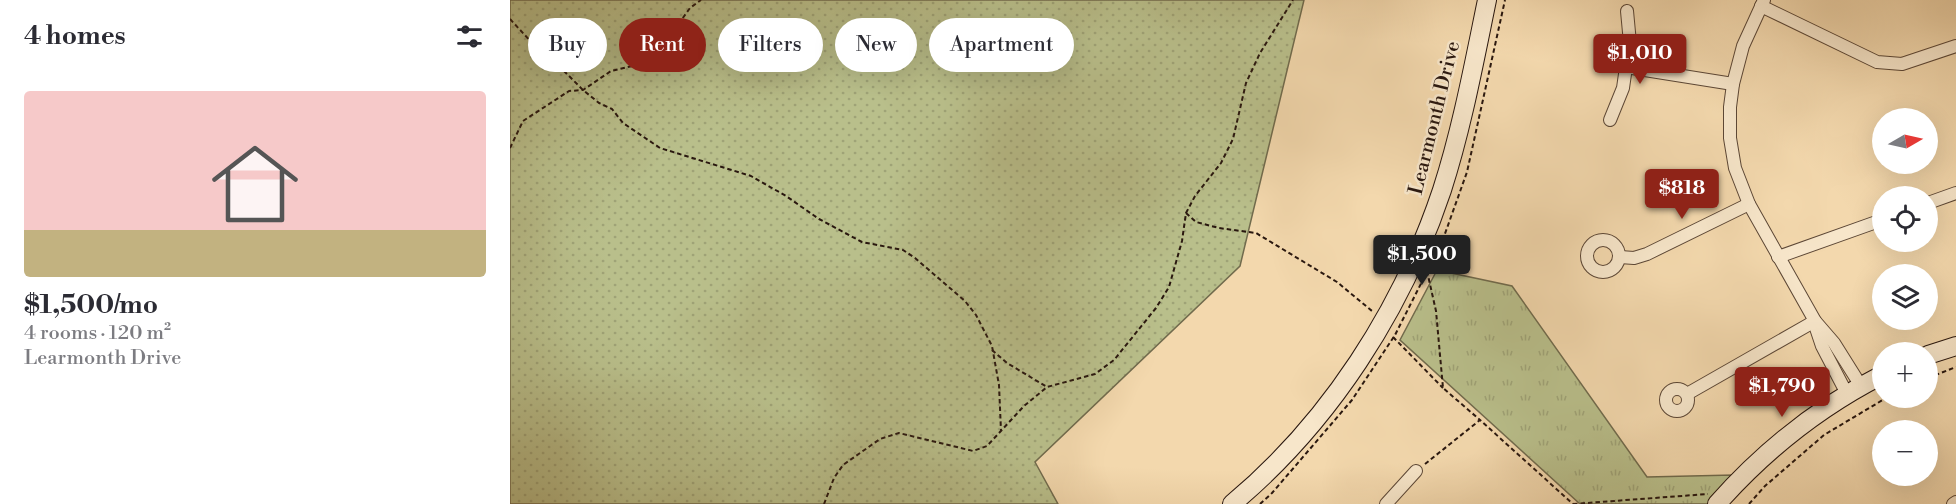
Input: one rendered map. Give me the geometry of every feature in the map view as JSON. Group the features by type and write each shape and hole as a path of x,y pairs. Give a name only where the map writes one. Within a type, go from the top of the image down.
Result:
{"street":[{"name":"Learmonth Drive","path":"1232,504 1269,470 1307,428 1361,357 1413,262 1429,227 1453,154 1487,0"},
{"path":"1854,390 1834,343 1815,321 1749,204 1735,168 1730,138 1730,107 1733,84 1743,46 1762,3 1877,62 1902,64 1956,46"},
{"path":"1610,120 1623,88 1630,43 1627,11"},
{"path":"1626,67 1733,84"},
{"path":"1938,199 1956,193"},
{"path":"1620,257 1634,258 1647,254 1749,204"},
{"path":"1778,257 1872,224"},
{"path":"1687,394 1815,321"},
{"path":"1938,352 1956,346"},
{"path":"1712,499 1784,440 1854,390 1872,380"},
{"path":"1386,504 1416,471"}],"path":[{"path":"510,148 523,121 569,91 583,90 611,71 636,65 677,26 690,8 701,0"},
{"path":"824,504 834,478 843,465 880,439 899,433 973,452 987,446 1024,406 1047,387 1095,374 1114,360 1156,308 1168,288 1182,241 1186,213 1195,196 1221,163 1233,139 1246,83 1260,53 1293,0"},
{"path":"510,19 546,58 562,69 583,90 599,103 612,109 624,123 660,148 751,176 786,196 819,219 862,242 903,250 915,258 965,302 976,315 992,350 999,385 1002,432"},
{"path":"1186,213 1196,222 1256,233 1337,282 1372,311 1443,388 1572,504 1712,499"},
{"path":"1413,262 1426,267 1427,271 1436,311 1443,388"},
{"path":"992,350 1007,363 1047,387"},
{"path":"1938,374 1956,367"},
{"path":"1749,504 1765,486 1824,435 1872,406"},
{"path":"1416,471 1480,420"}],"green space":[{"path":"510,0 1304,0 1240,266 1035,462 1058,504 510,504"},
{"path":"1437,270 1512,286 1647,477 1733,475 1712,504 1580,504 1400,340"}]}
